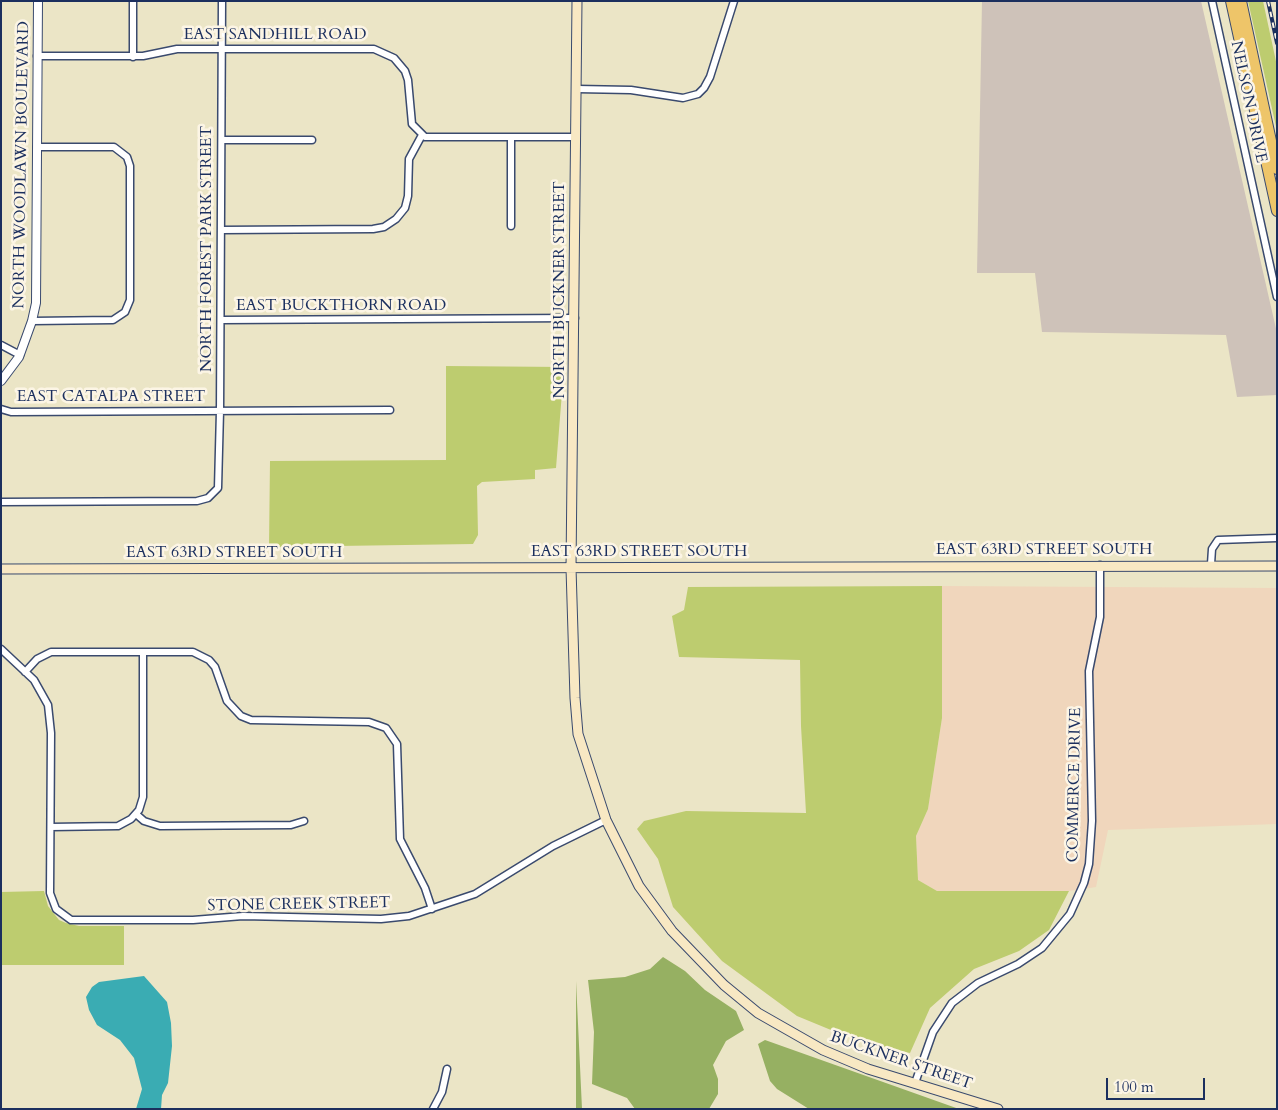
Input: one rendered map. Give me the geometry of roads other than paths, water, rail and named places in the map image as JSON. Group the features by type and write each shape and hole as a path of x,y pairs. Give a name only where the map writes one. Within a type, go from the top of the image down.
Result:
{"main road":[{"name":"NORTH BUCKNER STREET","path":"572,579 577,1"},
{"path":"1231,1 1277,211"},
{"path":"1241,1 1277,168"},
{"name":"EAST 63RD STREET SOUTH","path":"1,569 1211,564 1277,566"},
{"name":"BUCKNER STREET","path":"572,579 575,714 588,769 606,820 639,886 672,931 724,985 758,1013 823,1050 868,1068 998,1109"}],"street":[{"name":"NORTH WOODLAWN BOULEVARD","path":"1,381 20,356 32,321 37,294 38,1"},
{"path":"133,1 133,57"},
{"name":"NORTH FOREST PARK STREET","path":"1,502 197,501 212,495 220,482 222,1"},
{"path":"576,89 631,90 683,98 694,96 702,91 710,77 734,1"},
{"name":"NELSON DRIVE","path":"1212,1 1277,297"},
{"name":"EAST SANDHILL ROAD","path":"37,56 133,57 177,49 374,49 394,58 405,71 409,87 410,117 412,124 422,135"},
{"path":"221,230 373,229 384,227 396,219 405,208 408,196 409,159 422,135 430,138 576,137"},
{"path":"511,138 511,226"},
{"path":"222,140 312,140"},
{"path":"32,321 113,320 125,312 130,300 130,166 127,157 114,147 37,147"},
{"name":"EAST BUCKTHORN ROAD","path":"221,320 575,318"},
{"path":"1,345 20,356"},
{"name":"EAST CATALPA STREET","path":"1,409 11,412 390,410"},
{"path":"1211,564 1212,549 1218,540 1277,538"},
{"name":"COMMERCE DRIVE","path":"916,1083 933,1032 952,1003 978,983 1018,964 1042,948 1070,914 1084,883 1089,864 1092,821 1089,671 1100,617 1100,565"},
{"path":"1,649 26,672 42,692 48,705 51,732 51,827 118,826 136,814 143,797 144,652"},
{"path":"26,672 37,659 51,652 185,651 204,657 215,667 227,701 233,709 250,720 261,722 369,722 386,728 397,744 400,838 425,888 432,909"},
{"path":"136,814 144,820 160,826 292,825 304,821"},
{"name":"STONE CREEK STREET","path":"51,827 50,893 53,904 60,914 77,921 193,920 243,916 381,919 409,916 475,894 553,846 606,820"},
{"path":"433,1109 442,1092 447,1069"}],"water":[{"path":"144,976 167,1002 171,1023 172,1046 168,1083 162,1095 161,1109 136,1109 142,1089 134,1058 120,1040 97,1025 89,1010 86,997 92,987 99,982"}],"railway":[{"path":"1268,1 1277,43"}]}
